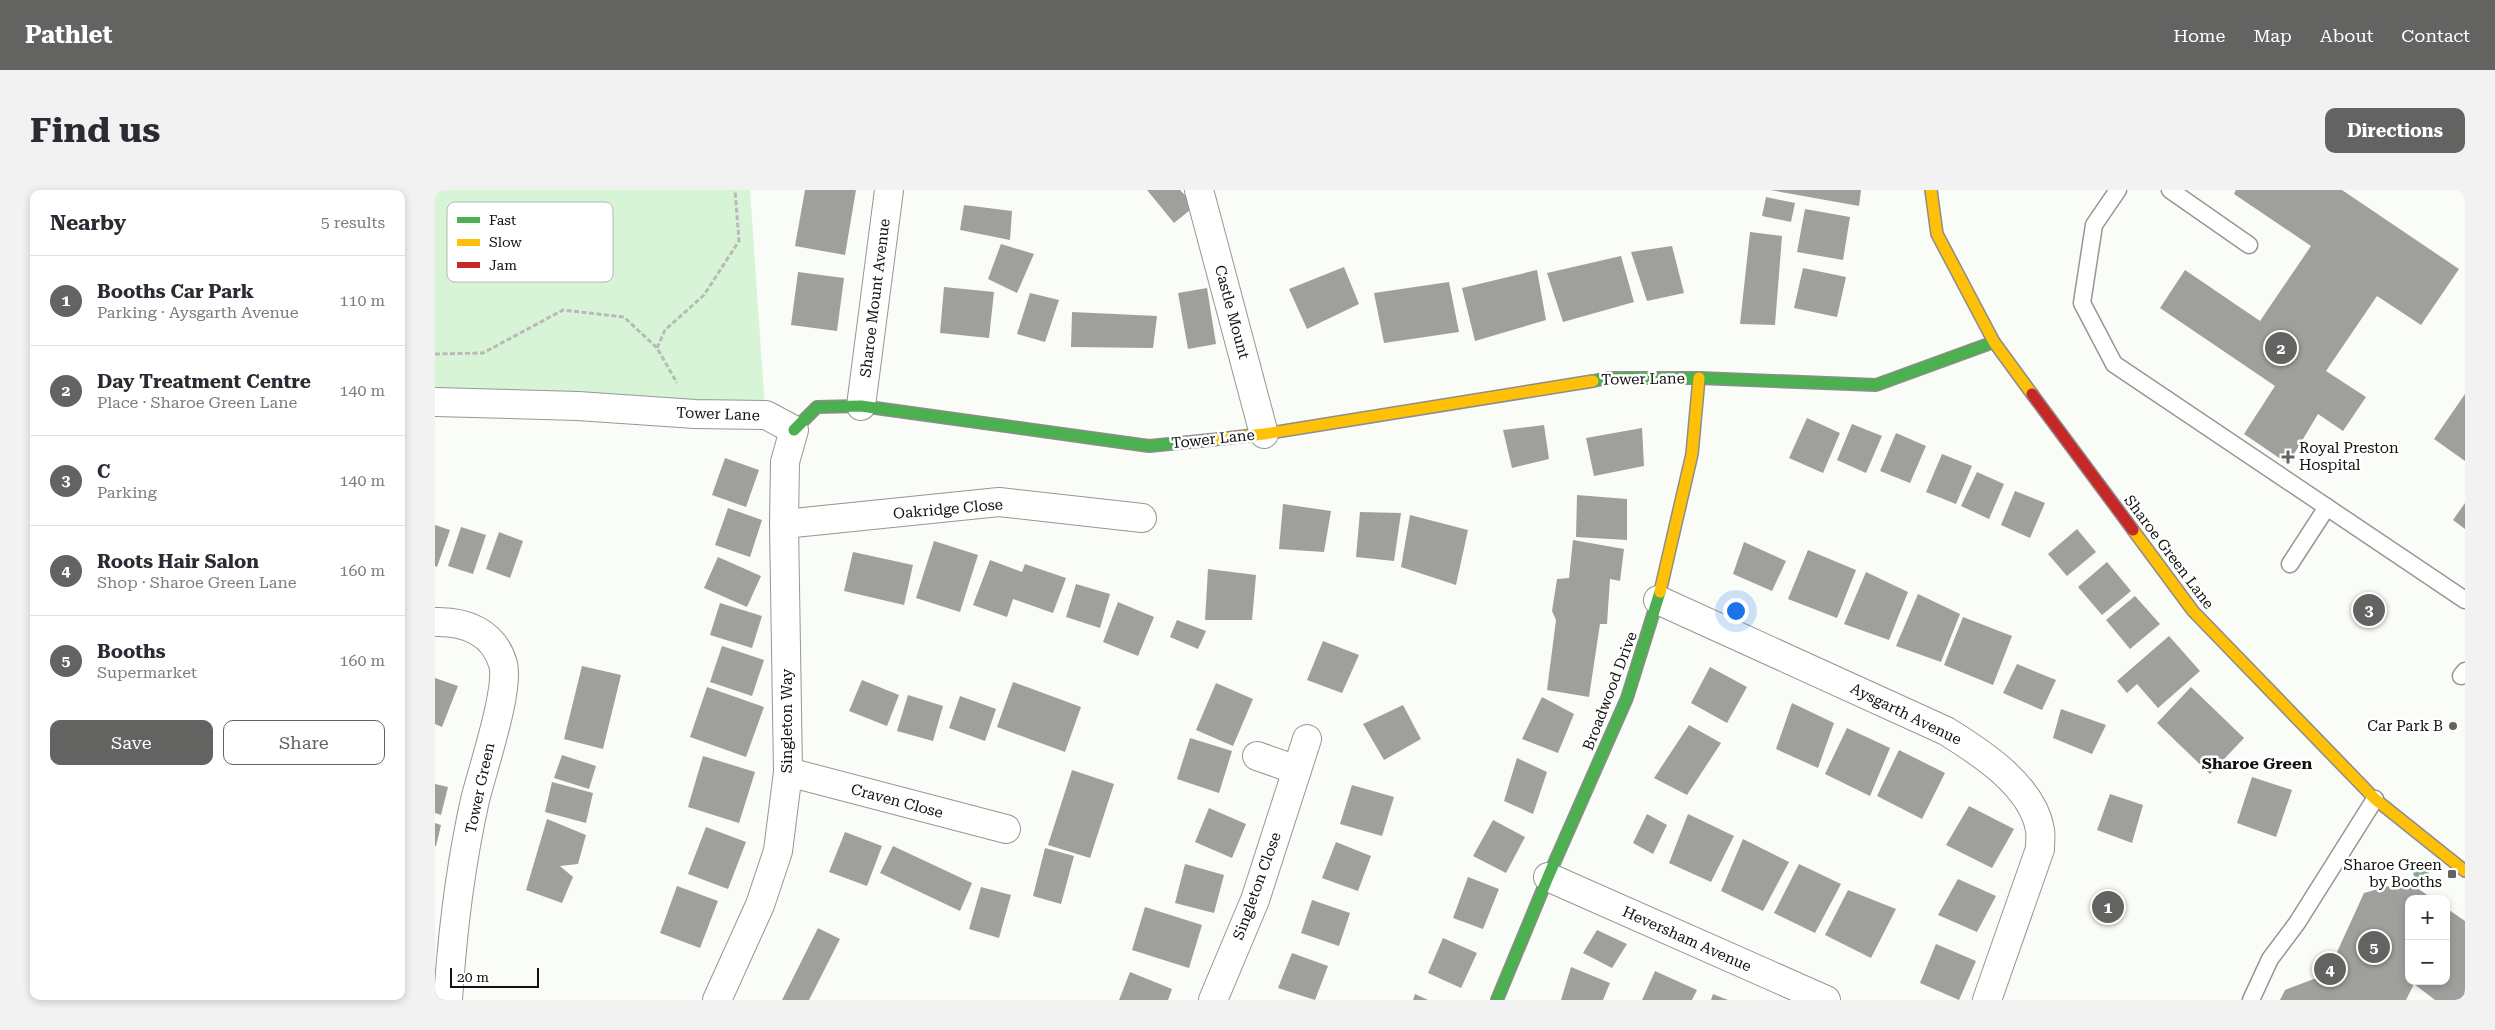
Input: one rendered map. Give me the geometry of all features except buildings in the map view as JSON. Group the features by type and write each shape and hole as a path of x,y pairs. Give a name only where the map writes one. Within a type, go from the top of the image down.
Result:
{"street":[{"name":"Sharoe Mount Avenue","path":"861,406 889,190"},
{"name":"Castle Mount","path":"1199,190 1264,434"},
{"name":"Sharoe Green Lane","path":"1931,190 1937,234 1994,342 2193,611 2375,799 2465,871"},
{"name":"Tower Lane","path":"435,402 578,406 695,414 766,415 794,430 817,407 861,406 1149,446 1264,434 1608,378 1699,378 1876,385 1994,342"},
{"name":"Broadwood Drive","path":"1497,1000 1548,877 1627,698 1658,600 1692,454 1699,378"},
{"name":"Singleton Way","path":"717,1000 760,905 777,851 788,772 784,524 785,462 794,430"},
{"name":"Oakridge Close","path":"784,524 999,502 1142,518"},
{"name":"Aysgarth Avenue","path":"1658,600 1945,731 1975,749 1999,768 2020,791 2033,810 2038,823 2040,849 1987,1000"},
{"name":"Tower Green","path":"435,622 457,622 473,627 486,636 497,649 506,677 475,802 451,962 448,1000"},
{"name":"Singleton Close","path":"1213,1000 1255,900 1307,739"},
{"path":"1257,756 1297,770"},
{"name":"Craven Close","path":"788,772 1006,829"},
{"name":"Heversham Avenue","path":"1548,877 1826,1000"}],"lane":[{"path":"2118,190 2094,225 2082,303 2113,364 2465,600"},
{"path":"2170,190 2249,244"},
{"path":"2289,564 2327,507"},
{"path":"2251,1000 2265,970 2375,799"}],"path":[{"path":"435,354 483,353 563,310 624,317 657,348 665,330 703,295 739,240 735,190"}],"green space":[{"path":"435,190 750,190 765,410 435,395"}],"traffic: fast":[{"path":"1593,381 1608,378 1699,378 1876,385 1994,342"},
{"path":"794,430 817,407 861,406 1149,446 1210,440"},
{"path":"1497,1000 1548,877 1627,698 1660,592"}],"traffic: slow":[{"path":"1931,190 1937,234 1994,342 2032,394"},
{"path":"1660,592 1692,454 1699,378"},
{"path":"1210,440 1264,434 1593,381"},
{"path":"2133,530 2193,611 2375,799 2465,871"}],"traffic: jam":[{"path":"2032,394 2133,530"}],"place":[{"name":"Day Treatment Centre","path":"2281,348"},
{"name":"Royal Preston Hospital","path":"2288,457"},
{"name":"C","path":"2369,610"},
{"name":"Car Park B","path":"2453,726"},
{"name":"Sharoe Green by Booths","path":"2452,874"},
{"name":"Booths Car Park","path":"2108,907"},
{"name":"Booths","path":"2374,947"},
{"name":"Roots Hair Salon","path":"2330,969"}],"district":[{"name":"Sharoe Green","path":"2257,763"}]}
